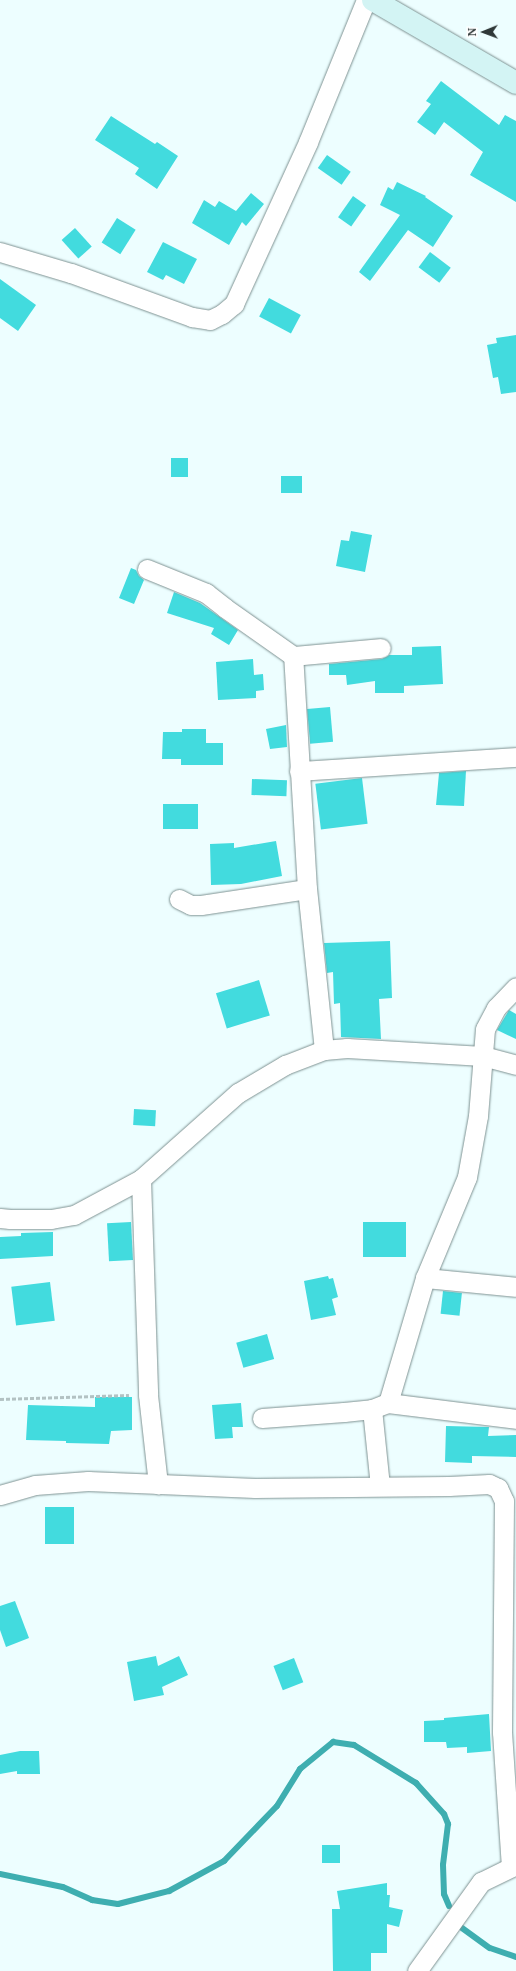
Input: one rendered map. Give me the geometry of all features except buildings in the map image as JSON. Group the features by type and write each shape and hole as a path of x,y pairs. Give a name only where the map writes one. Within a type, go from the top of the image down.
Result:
{"street":[{"path":"0,252 71,274 192,317 210,320 222,314 234,304 308,142 366,0"},
{"path":"373,0 516,83"},
{"path":"147,569 206,592 225,608 293,656 381,648"},
{"path":"293,656 307,888 324,1050"},
{"path":"299,771 516,758"},
{"path":"179,899 191,905 201,905 307,888"},
{"path":"380,1486 380,1406 425,1278 467,1177 478,1116 485,1029 496,1008 516,987"},
{"path":"0,1218 52,1219 74,1215 141,1179 238,1093 285,1066 324,1050 347,1048 483,1056 516,1064"},
{"path":"141,1179 148,1395 158,1484"},
{"path":"425,1278 516,1288"},
{"path":"262,1418 380,1406 516,1419"},
{"path":"0,1495 35,1485 81,1482 255,1488 449,1486 489,1484 498,1488 504,1501 509,1602 502,1732 514,1866 482,1882 417,1971"}],"path":[{"path":"0,1399 148,1395"}],"waterway":[{"path":"0,1874 63,1887 92,1900 118,1904 169,1891 224,1861 277,1806 300,1769 333,1742 354,1745 416,1783 444,1814 448,1824 443,1865 444,1894 449,1906"},
{"path":"462,1928 490,1948 516,1957"}]}
